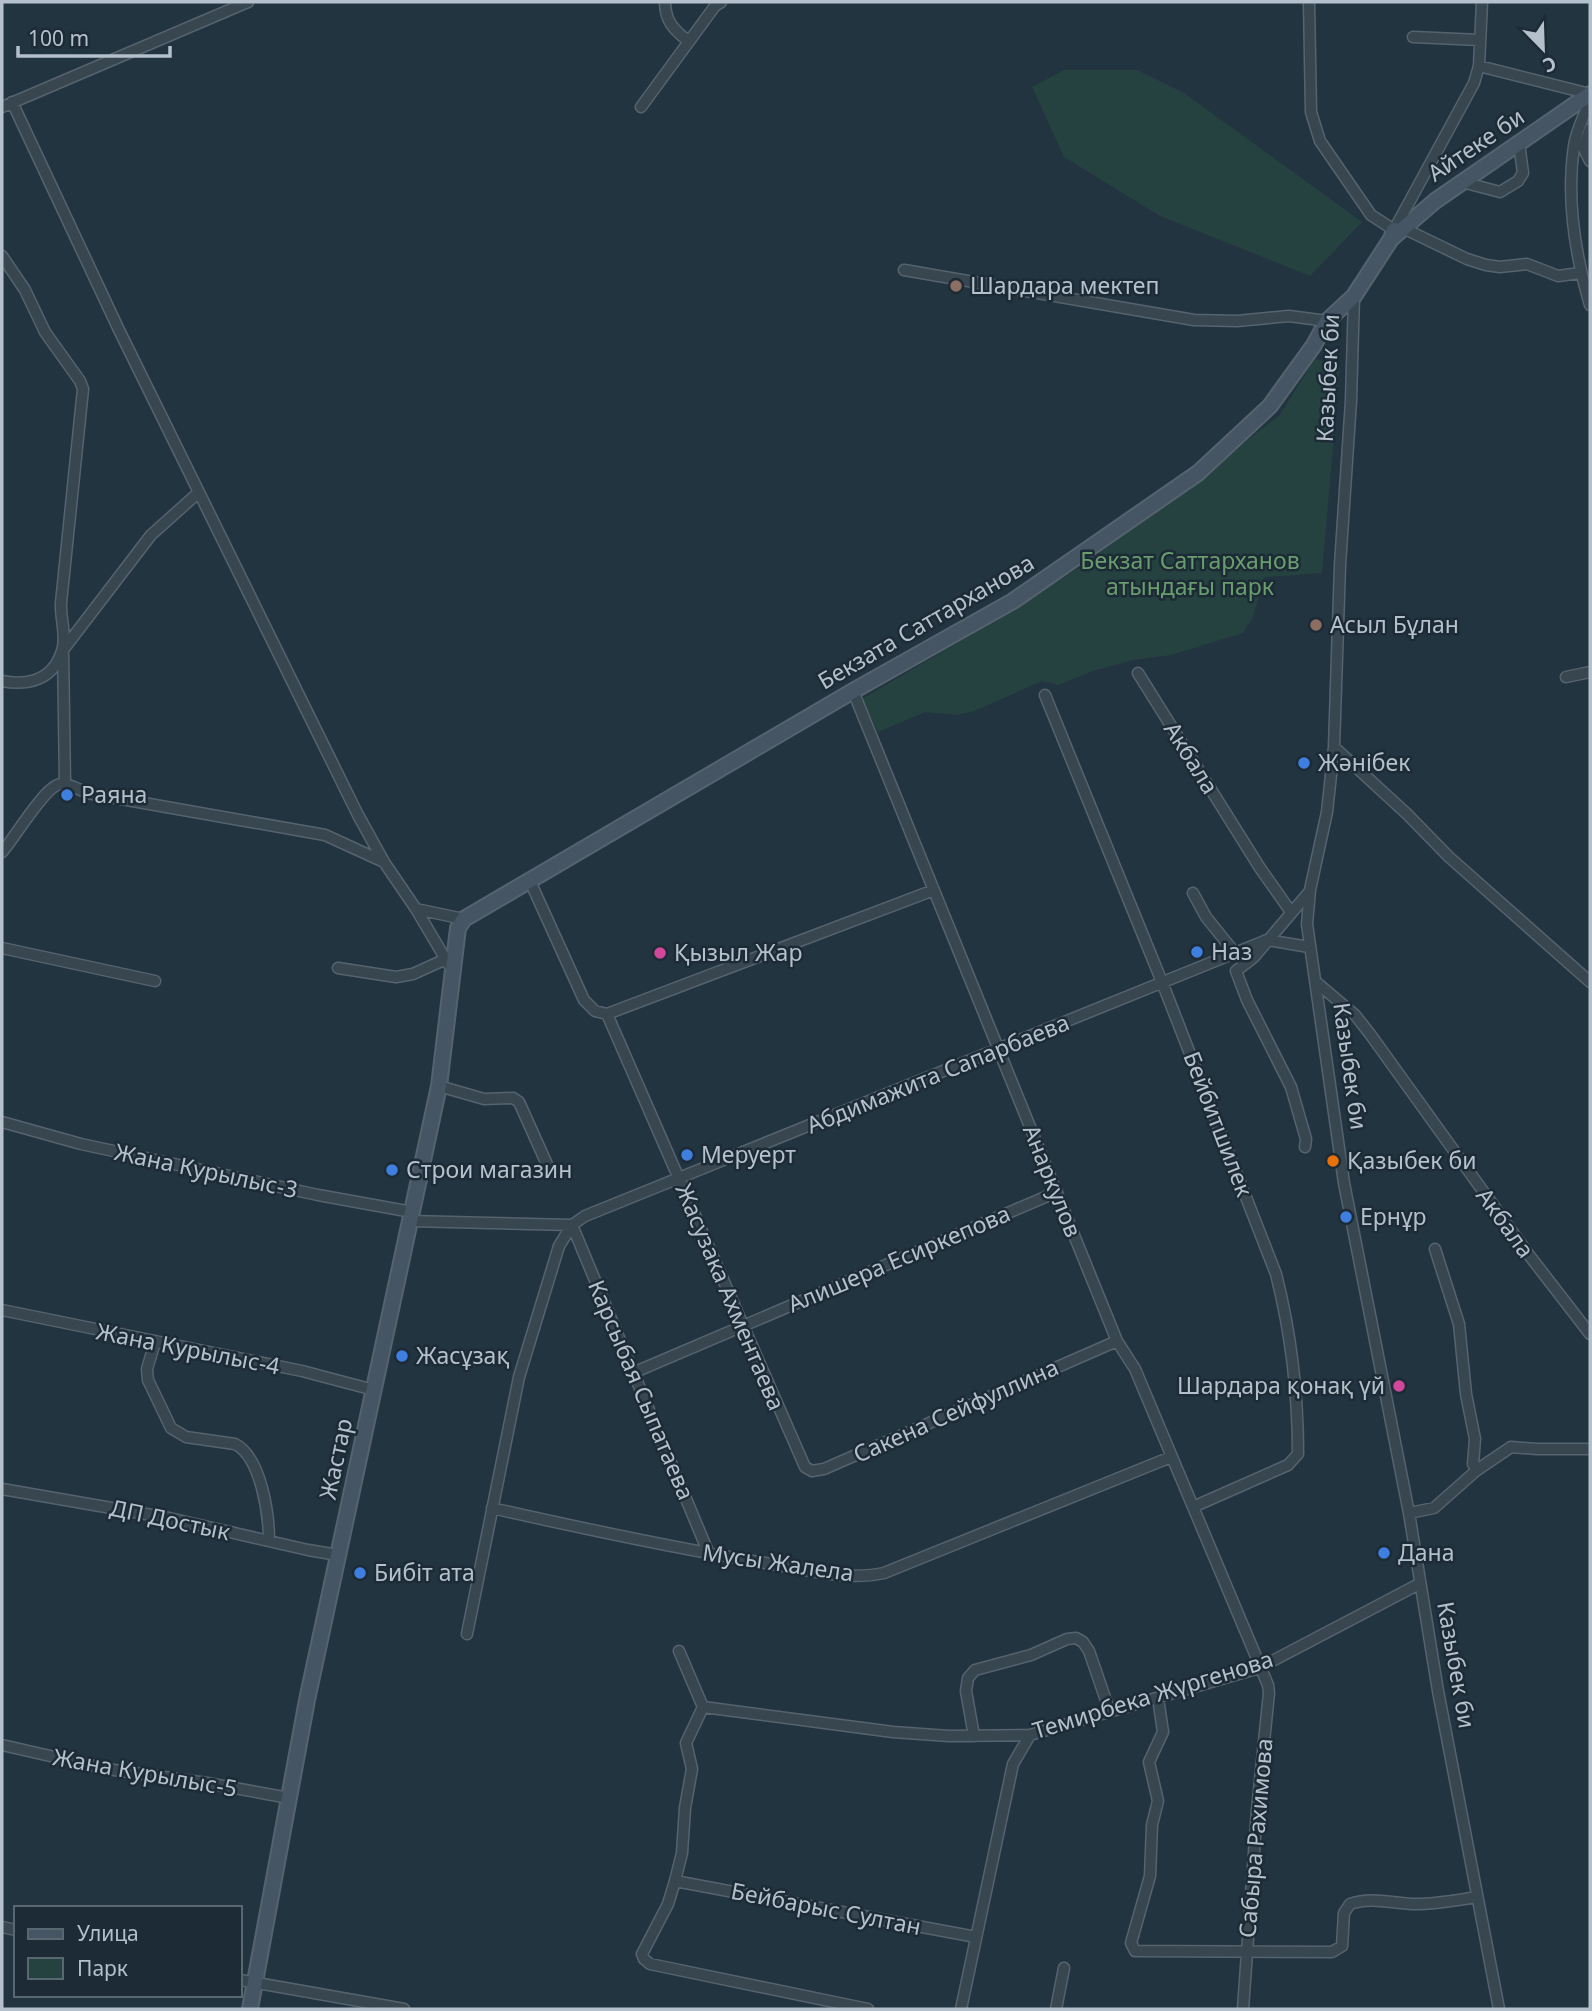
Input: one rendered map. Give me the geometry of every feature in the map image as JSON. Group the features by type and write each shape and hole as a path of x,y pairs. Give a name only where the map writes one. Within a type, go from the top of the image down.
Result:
{"street":[{"path":"2,107 248,2"},
{"path":"665,2 665,13 672,28 688,41"},
{"path":"641,107 688,41 721,2"},
{"path":"1309,2 1311,111 1320,141 1371,215 1396,232 1486,265 1500,267 1527,264 1558,276 1580,273"},
{"name":"Казыбек би","path":"1482,2 1479,66 1474,83 1396,232 1354,296 1334,747 1327,812 1310,890 1307,923 1344,1183 1409,1513 1419,1584 1500,2009"},
{"path":"1413,37 1480,40"},
{"path":"1479,66 1590,94"},
{"name":"Айтеке би","path":"1396,232 1435,201 1590,94"},
{"path":"1590,100 1574,143 1571,216 1580,273 1590,305"},
{"path":"12,102 67,223 198,493 384,862 449,965 396,977 338,968"},
{"path":"1590,129 1583,147 1590,160"},
{"path":"1462,182 1500,191 1518,181 1523,173 1519,143"},
{"path":"2,257 25,290 45,332 83,389 61,608 65,784"},
{"path":"904,270 1194,320 1237,321 1289,316 1327,321"},
{"name":"Бекзата Саттарханова","path":"464,919 853,691 1013,601 1198,473 1270,406 1314,345 1327,321 1354,296"},
{"path":"2,681 19,684 49,672 151,535 198,493"},
{"path":"1566,677 1590,672"},
{"name":"Акбала","path":"1138,673 1260,868 1291,912"},
{"name":"Анаркулов","path":"853,691 1117,1341 1135,1369 1259,1668"},
{"name":"Бейбитшилек","path":"1045,695 1162,982 1276,1274 1286,1314 1294,1376 1298,1454 1288,1465 1193,1507"},
{"path":"1334,747 1450,857 1590,982"},
{"path":"2,852 44,794 53,785 65,784 88,793 325,835 384,862"},
{"name":"Жасузака Ахментаева","path":"529,879 584,1000 595,1011 607,1014 799,1458"},
{"path":"607,1014 934,890"},
{"path":"1304,1147 1306,1139 1291,1087 1236,971 1254,957 1310,890"},
{"path":"1193,893 1206,917 1235,953"},
{"path":"416,909 464,919"},
{"name":"Жастар","path":"250,2009 307,1700 439,1086 449,965 458,929 464,919"},
{"path":"1267,940 1309,947"},
{"name":"Абдимажита Сапарбаева","path":"572,1226 585,1216 1267,940"},
{"path":"2,948 155,981"},
{"name":"Акбала","path":"1316,982 1363,1025 1529,1255 1590,1334"},
{"path":"439,1086 484,1099 513,1098 519,1102 550,1171"},
{"name":"Жана Курылыс-3","path":"2,1122 81,1144 411,1217"},
{"name":"Алишера Есиркепова","path":"635,1373 1057,1192"},
{"path":"411,1217 572,1226 559,1246 519,1377 467,1634"},
{"name":"Карсыбая Сыпатаева","path":"572,1226 709,1554"},
{"path":"1435,1249 1460,1324 1466,1394 1475,1439 1473,1464 1477,1470"},
{"name":"Жана Курылыс-4","path":"2,1310 302,1371 374,1390"},
{"name":"Сакена Сейфуллина","path":"799,1458 805,1467 812,1471 824,1469 1117,1341"},
{"path":"155,1342 147,1369 148,1380 172,1428 186,1437 242,1447 264,1492 269,1541"},
{"path":"1409,1513 1434,1508 1477,1470 1516,1445 1537,1449 1590,1449"},
{"name":"Мусы Жалела","path":"492,1508 709,1554 846,1576 872,1575 884,1573 1171,1457"},
{"name":"ДП Достык","path":"2,1489 169,1518 338,1555"},
{"name":"Темирбека Жүргенова","path":"703,1707 893,1731 974,1736 1030,1735 1259,1668 1419,1584"},
{"path":"974,1736 966,1691 968,1678 975,1670 1031,1655 1067,1639 1076,1638 1083,1642 1089,1651 1110,1712"},
{"path":"679,1651 703,1707 686,1743 685,1751 692,1769 685,1808 682,1853 668,1904 642,1954 644,1959 650,1964 868,2009"},
{"name":"Сабыра Рахимова","path":"1243,2009 1257,1810 1269,1693 1259,1668"},
{"path":"1158,1698 1163,1731 1149,1762 1158,1801 1152,1825 1150,1876 1131,1948 1140,1952 1332,1952 1342,1946 1346,1909 1357,1902 1382,1900 1423,1904 1477,1897"},
{"path":"961,2009 1013,1764 1030,1735"},
{"name":"Жана Курылыс-5","path":"2,1745 107,1769 289,1798"},
{"name":"Бейбарыс Султан","path":"675,1881 976,1937"},
{"path":"1056,2009 1064,1968"},
{"path":"242,1981 404,2009"}],"green space":[{"path":"1064,70 1137,70 1184,93 1362,222 1310,276 1160,216 1064,157 1032,87"},
{"name":"Бекзат Саттарханов атындағы парк","path":"1315,359 1340,365 1322,573 1265,577 1252,619 1243,633 1171,655 1133,660 1093,671 1058,685 1042,681 972,712 955,715 925,712 878,732 862,699 1082,566 1279,416"}],"place":[{"name":"Шардара мектеп","path":"956,286"},
{"name":"Асыл Бұлан","path":"1316,625"},
{"name":"Жәнібек","path":"1304,763"},
{"name":"Раяна","path":"67,795"},
{"name":"Наз","path":"1197,952"},
{"name":"Қызыл Жар","path":"660,953"},
{"name":"Меруерт","path":"687,1155"},
{"name":"Қазыбек би","path":"1333,1161"},
{"name":"Строи магазин","path":"392,1170"},
{"name":"Ернұр","path":"1346,1217"},
{"name":"Жасұзақ","path":"402,1356"},
{"name":"Шардара қонақ үй","path":"1399,1386"},
{"name":"Дана","path":"1384,1553"},
{"name":"Бибіт ата","path":"360,1573"}]}
